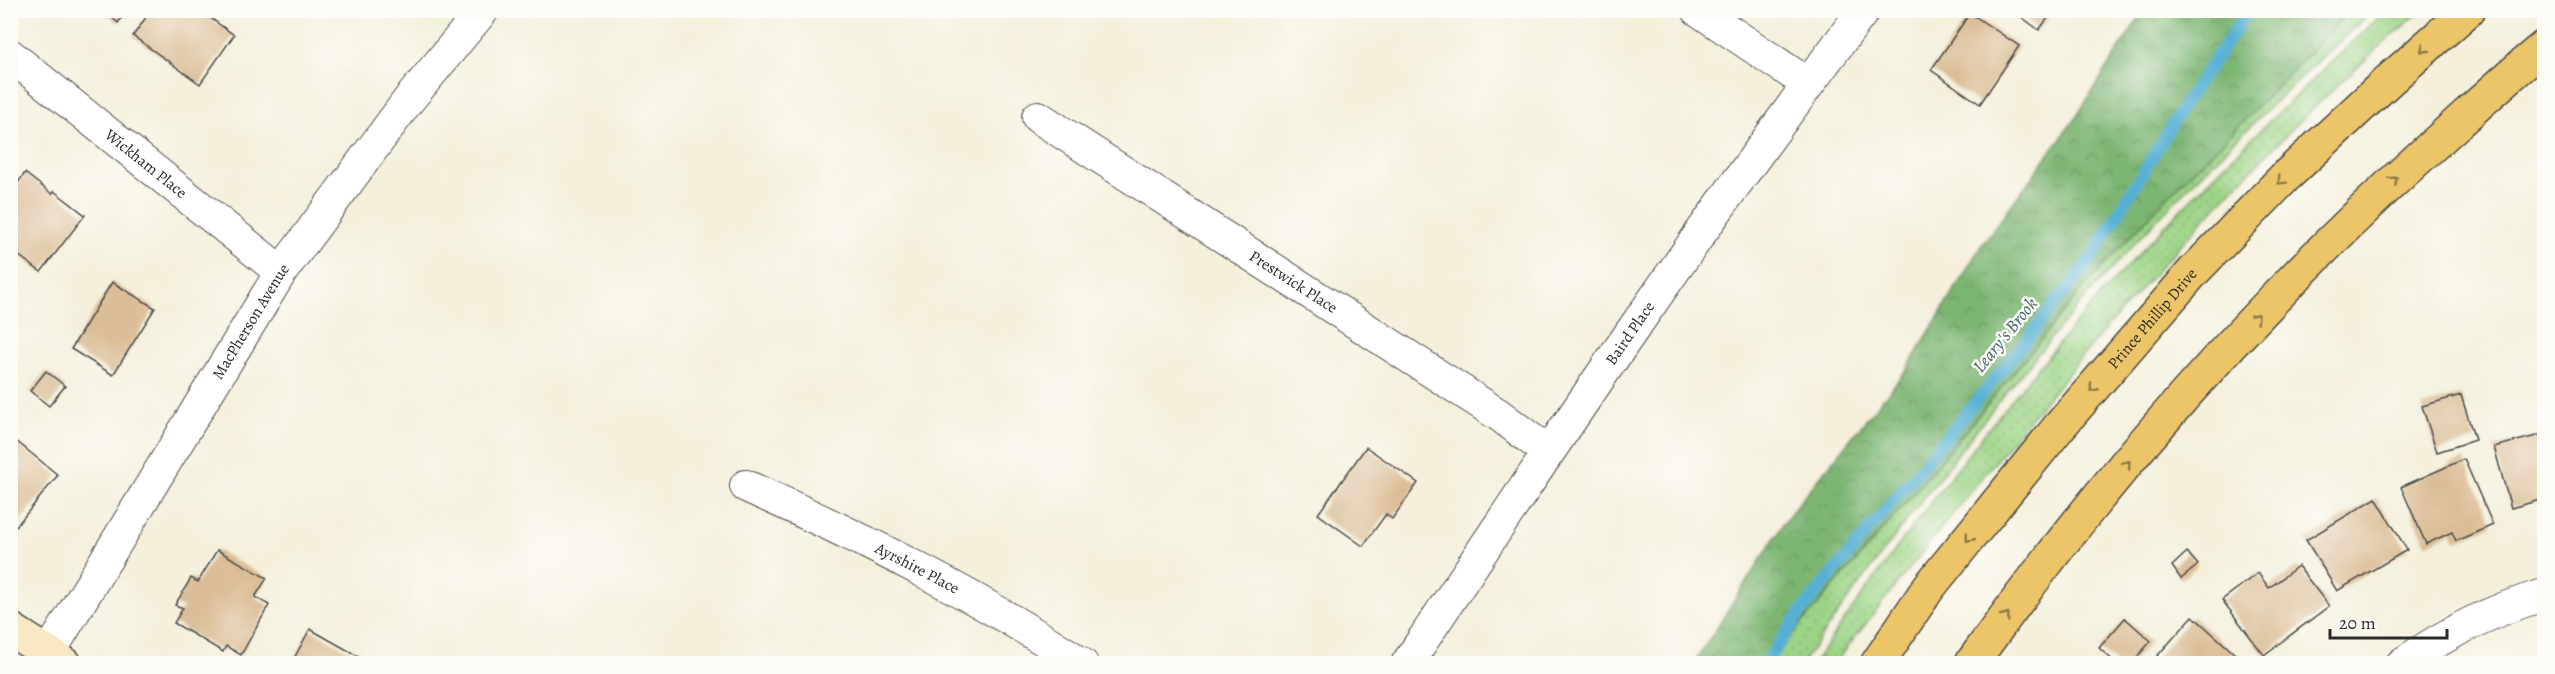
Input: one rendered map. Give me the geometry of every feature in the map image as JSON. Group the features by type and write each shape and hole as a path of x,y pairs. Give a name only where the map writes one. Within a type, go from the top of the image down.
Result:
{"main road":[{"name":"Prince Phillip Drive","path":"1877,663 1936,578 2059,427 2193,272 2285,177 2468,10"},
{"path":"1971,663 2055,550 2112,481 2199,379 2276,296 2374,198 2544,47"},
{"path":"10,629 57,658"}],"street":[{"name":"MacPherson Avenue","path":"57,658 280,272 407,102 483,10"},
{"path":"1698,10 1808,84"},
{"name":"Baird Place","path":"1407,663 1548,452 1808,84 1864,10"},
{"name":"Wickham Place","path":"10,55 280,272"},
{"name":"Prestwick Place","path":"1038,117 1499,415 1548,452"},
{"name":"Ayrshire Place","path":"746,486 839,528 915,566 1082,663"},
{"path":"2402,663 2430,645 2479,620 2544,595"}],"green space":[{"path":"2387,10 2421,11 2339,84 2260,161 2185,240 2041,406 1835,663 1814,663 1948,480 2018,391 2092,305 2236,154"},
{"path":"2143,11 2349,11 2244,121 2166,198 2091,279 1899,511 1767,663 1694,663 1790,514 1907,369 1981,246 2077,116"},
{"path":"2349,11 2372,11 2193,182 2091,292 1963,447 1881,554 1802,663 1767,664 1899,511 2091,279 2166,198 2244,121"}],"building":[{"path":"103,10 127,10 118,23"},
{"path":"151,10 199,10 234,35 200,84 133,36"},
{"path":"2012,10 2054,10 2039,30"},
{"path":"1970,13 2019,46 1980,104 1931,70"},
{"path":"25,173 52,194 54,191 85,215 41,272 10,249 10,193"},
{"path":"112,282 155,308 113,375 71,349"},
{"path":"46,371 65,386 49,406 30,391"},
{"path":"2461,395 2475,440 2437,452 2422,406"},
{"path":"2544,434 2544,513 2540,500 2511,508 2494,447"},
{"path":"10,436 58,475 14,529 10,527"},
{"path":"1366,447 1418,483 1392,519 1386,514 1363,546 1318,514"},
{"path":"2464,459 2493,525 2456,541 2452,532 2426,544 2401,487"},
{"path":"2376,498 2407,550 2337,591 2306,540"},
{"path":"217,550 267,578 255,597 269,605 241,655 226,646 223,652 174,623 183,608 175,605 191,578 198,582"},
{"path":"2187,552 2198,565 2181,579 2172,566"},
{"path":"2298,566 2329,606 2264,655 2222,600 2258,573 2269,588"},
{"path":"2193,616 2246,664 2150,664"},
{"path":"2125,618 2151,641 2131,664 2117,664 2099,648"},
{"path":"310,629 372,664 291,664"}],"waterway":[{"name":"Leary's Brook","path":"1765,664 1801,612 2013,357 2091,259 2186,101 2249,10"}]}
